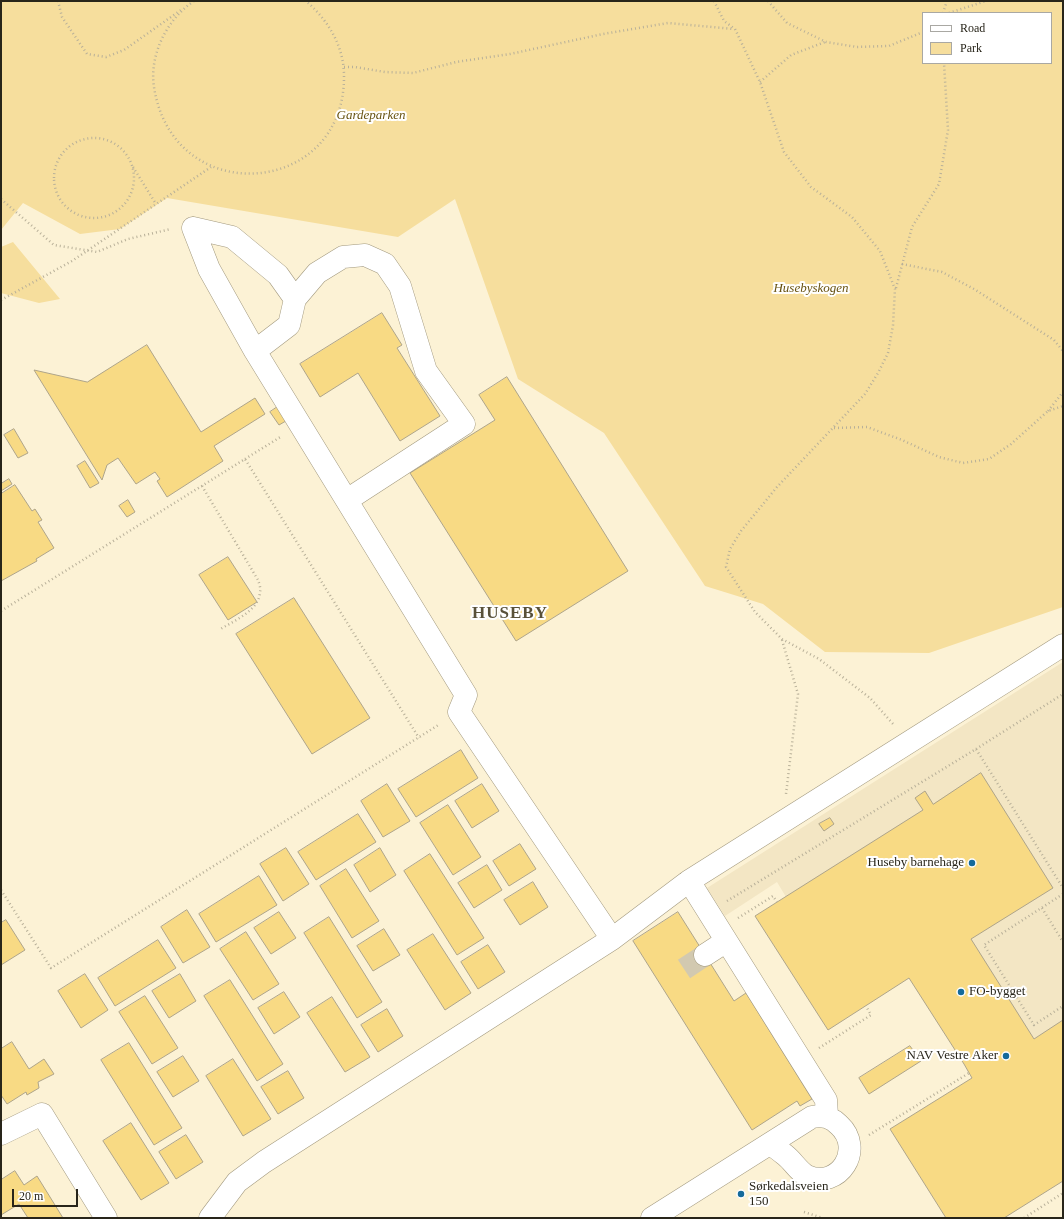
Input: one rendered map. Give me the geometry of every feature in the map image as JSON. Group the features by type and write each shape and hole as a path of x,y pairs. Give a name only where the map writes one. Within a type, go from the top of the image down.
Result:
{"lane":[{"path":"193,228 232,237 278,275 295,299"},
{"path":"193,228 209,269 255,351 466,695 459,712 612,939"},
{"path":"255,351 289,325 295,299 317,273 342,257 365,255 385,264 400,286 426,371 464,424 347,500"},
{"path":"210,1218 237,1182 264,1162 612,939 689,881 1063,645"},
{"path":"689,881 826,1100 827,1116"},
{"path":"705,955 728,945"},
{"path":"1,1134 42,1114 106,1218"},
{"path":"652,1218 770,1144 812,1118 827,1116 843,1128 848,1137 850,1147 849,1156 840,1170 832,1176 817,1178 800,1171 786,1155 770,1144"}],"path":[{"path":"58,1 62,17 87,54 106,57 124,50 194,1"},
{"path":"186,6 171,22 161,41 157,54 153,83 157,104 165,124 177,142 193,156 212,167 236,174 261,174 285,168 307,156 325,138 338,116 344,92 344,67 338,42 325,19 306,1"},
{"path":"714,1 724,21 735,29 760,82 784,152 811,187 852,217 880,251 896,289"},
{"path":"768,1 787,23 826,42 857,47 889,46 922,32"},
{"path":"943,12 947,1"},
{"path":"952,12 986,1"},
{"path":"344,67 355,67 385,72 413,73 456,62 510,54 603,34 668,23 735,29"},
{"path":"760,82 791,55 826,42"},
{"path":"909,743 870,698 819,659 782,639 755,612 726,567 730,549 741,531 777,487 865,394 888,353 893,325 896,289 912,227 939,184 948,130 944,64"},
{"path":"132,166 134,180 132,193 124,205 113,214 100,218 86,218 63,204 56,191 54,178 56,165 61,154 70,145 82,140 94,138 107,140 118,146 127,154 132,166 156,204"},
{"path":"1,300 87,251 212,167"},
{"path":"1,199 54,245 87,251 97,252 128,239 167,230 193,228"},
{"path":"902,264 942,272 974,289 1054,340 1063,351"},
{"path":"833,428 867,427 902,440 939,458 963,463 989,459 1011,444 1048,411 1063,392"},
{"path":"1048,411 1063,406"},
{"path":"1,611 300,425"},
{"path":"1,890 51,968 419,738 245,459"},
{"path":"202,486 258,580 260,592 258,601 250,610 219,630"},
{"path":"782,639 798,694 784,820"},
{"path":"708,913 1063,694"},
{"path":"976,749 1063,888"},
{"path":"1063,894 984,945 1034,1024 1063,1006"},
{"path":"734,920 773,896 777,902"},
{"path":"1042,908 1063,942"},
{"path":"815,1050 871,1015 866,1006"},
{"path":"868,1135 969,1073"},
{"path":"1024,1218 1063,1193"},
{"path":"804,1212 823,1218"}],"shaded area":[{"name":"Huseby barnehage","path":"1063,662 1063,1021 1034,1039 786,897 777,882 725,916 707,888"}],"green space":[{"name":"Husebyskogen","path":"1,1 1063,1 1063,607 929,653 825,652 763,604 705,586 604,433 518,379 455,199 398,237 167,198 120,229 80,234 23,203 1,230"},
{"path":"13,242 60,299 39,303 1,293 1,247"}],"building":[{"path":"382,313 402,345 397,348 440,416 400,441 358,373 320,397 300,364"},
{"path":"147,345 201,432 255,398 265,414 214,446 223,461 167,497 157,481 160,479 155,472 136,484 118,458 107,465 102,480 34,370 87,382"},
{"path":"507,377 628,571 516,641 410,473 495,420 479,395"},
{"path":"282,404 291,418 279,425 270,412"},
{"path":"14,429 28,453 18,458 4,435"},
{"path":"85,461 99,483 90,488 77,466"},
{"path":"9,479 12,484 1,491 1,484"},
{"path":"15,485 32,511 35,509 42,520 38,522 54,548 36,559 37,561 1,581 1,494"},
{"path":"128,500 135,512 127,517 119,506"},
{"path":"228,557 257,602 228,620 199,575"},
{"path":"294,598 370,718 312,754 236,634"},
{"path":"461,750 478,778 416,817 398,789"},
{"name":"FO-bygget","path":"981,773 1053,888 971,939 1034,1039 1063,1020 1063,1181 1004,1218 946,1218 890,1129 972,1078 964,1064 909,978 828,1030 755,916 923,810 915,798 925,791 933,804"},
{"path":"387,784 410,821 383,837 361,801"},
{"path":"482,784 499,811 472,828 455,801"},
{"path":"448,805 481,857 453,875 420,823"},
{"path":"358,814 376,842 316,880 298,852"},
{"path":"830,818 834,824 824,831 819,824"},
{"path":"520,844 536,869 509,886 493,861"},
{"path":"286,848 309,884 283,901 260,864"},
{"path":"380,848 396,875 370,892 354,865"},
{"path":"430,854 484,938 457,955 404,871"},
{"path":"487,865 502,890 474,908 458,883"},
{"path":"346,869 379,921 352,938 320,886"},
{"path":"259,876 277,905 216,942 199,914"},
{"path":"533,882 548,907 520,925 504,900"},
{"path":"187,910 210,947 183,963 161,927"},
{"path":"279,912 296,938 271,954 254,928"},
{"path":"678,912 734,1001 746,993 812,1099 800,1106 797,1101 752,1130 633,941"},
{"path":"329,917 382,1002 357,1018 304,933"},
{"path":"6,920 25,950 1,965 1,923"},
{"path":"384,929 400,955 373,971 357,946"},
{"path":"246,932 279,984 253,1000 220,949"},
{"path":"433,934 471,993 445,1010 407,950"},
{"path":"158,940 176,968 115,1006 98,978"},
{"path":"488,945 505,972 478,989 461,962"},
{"path":"85,974 108,1010 81,1028 58,991"},
{"path":"180,974 196,1001 169,1018 152,991"},
{"path":"230,980 283,1064 257,1081 204,996"},
{"path":"284,992 300,1017 274,1034 258,1008"},
{"path":"145,996 178,1048 152,1064 119,1012"},
{"path":"332,997 370,1057 345,1072 307,1013"},
{"path":"387,1009 403,1036 378,1052 361,1025"},
{"path":"12,1042 29,1069 44,1059 54,1074 38,1082 39,1088 27,1095 26,1092 7,1104 1,1095 1,1049"},
{"path":"129,1043 182,1128 154,1145 101,1060"},
{"path":"910,1046 921,1061 869,1094 859,1078"},
{"path":"183,1056 199,1081 173,1097 157,1072"},
{"path":"233,1059 271,1119 243,1136 206,1076"},
{"path":"288,1071 304,1098 278,1114 261,1087"},
{"path":"131,1123 169,1183 141,1200 103,1141"},
{"path":"186,1135 203,1162 176,1179 159,1152"},
{"path":"15,1171 24,1185 37,1176 63,1218 28,1218 19,1204 1,1215 1,1180"}],"tunnel":[{"path":"684,969 705,955"}],"place":[{"name":"Huseby barnehage","path":"972,863"},
{"name":"FO-bygget","path":"961,992"},
{"name":"NAV Vestre Aker","path":"1006,1056"},
{"name":"Sørkedalsveien 150","path":"741,1194"}],"district":[{"name":"HUSEBY","path":"510,614"}],"park label":[{"name":"Gardeparken","path":"371,116"}]}
